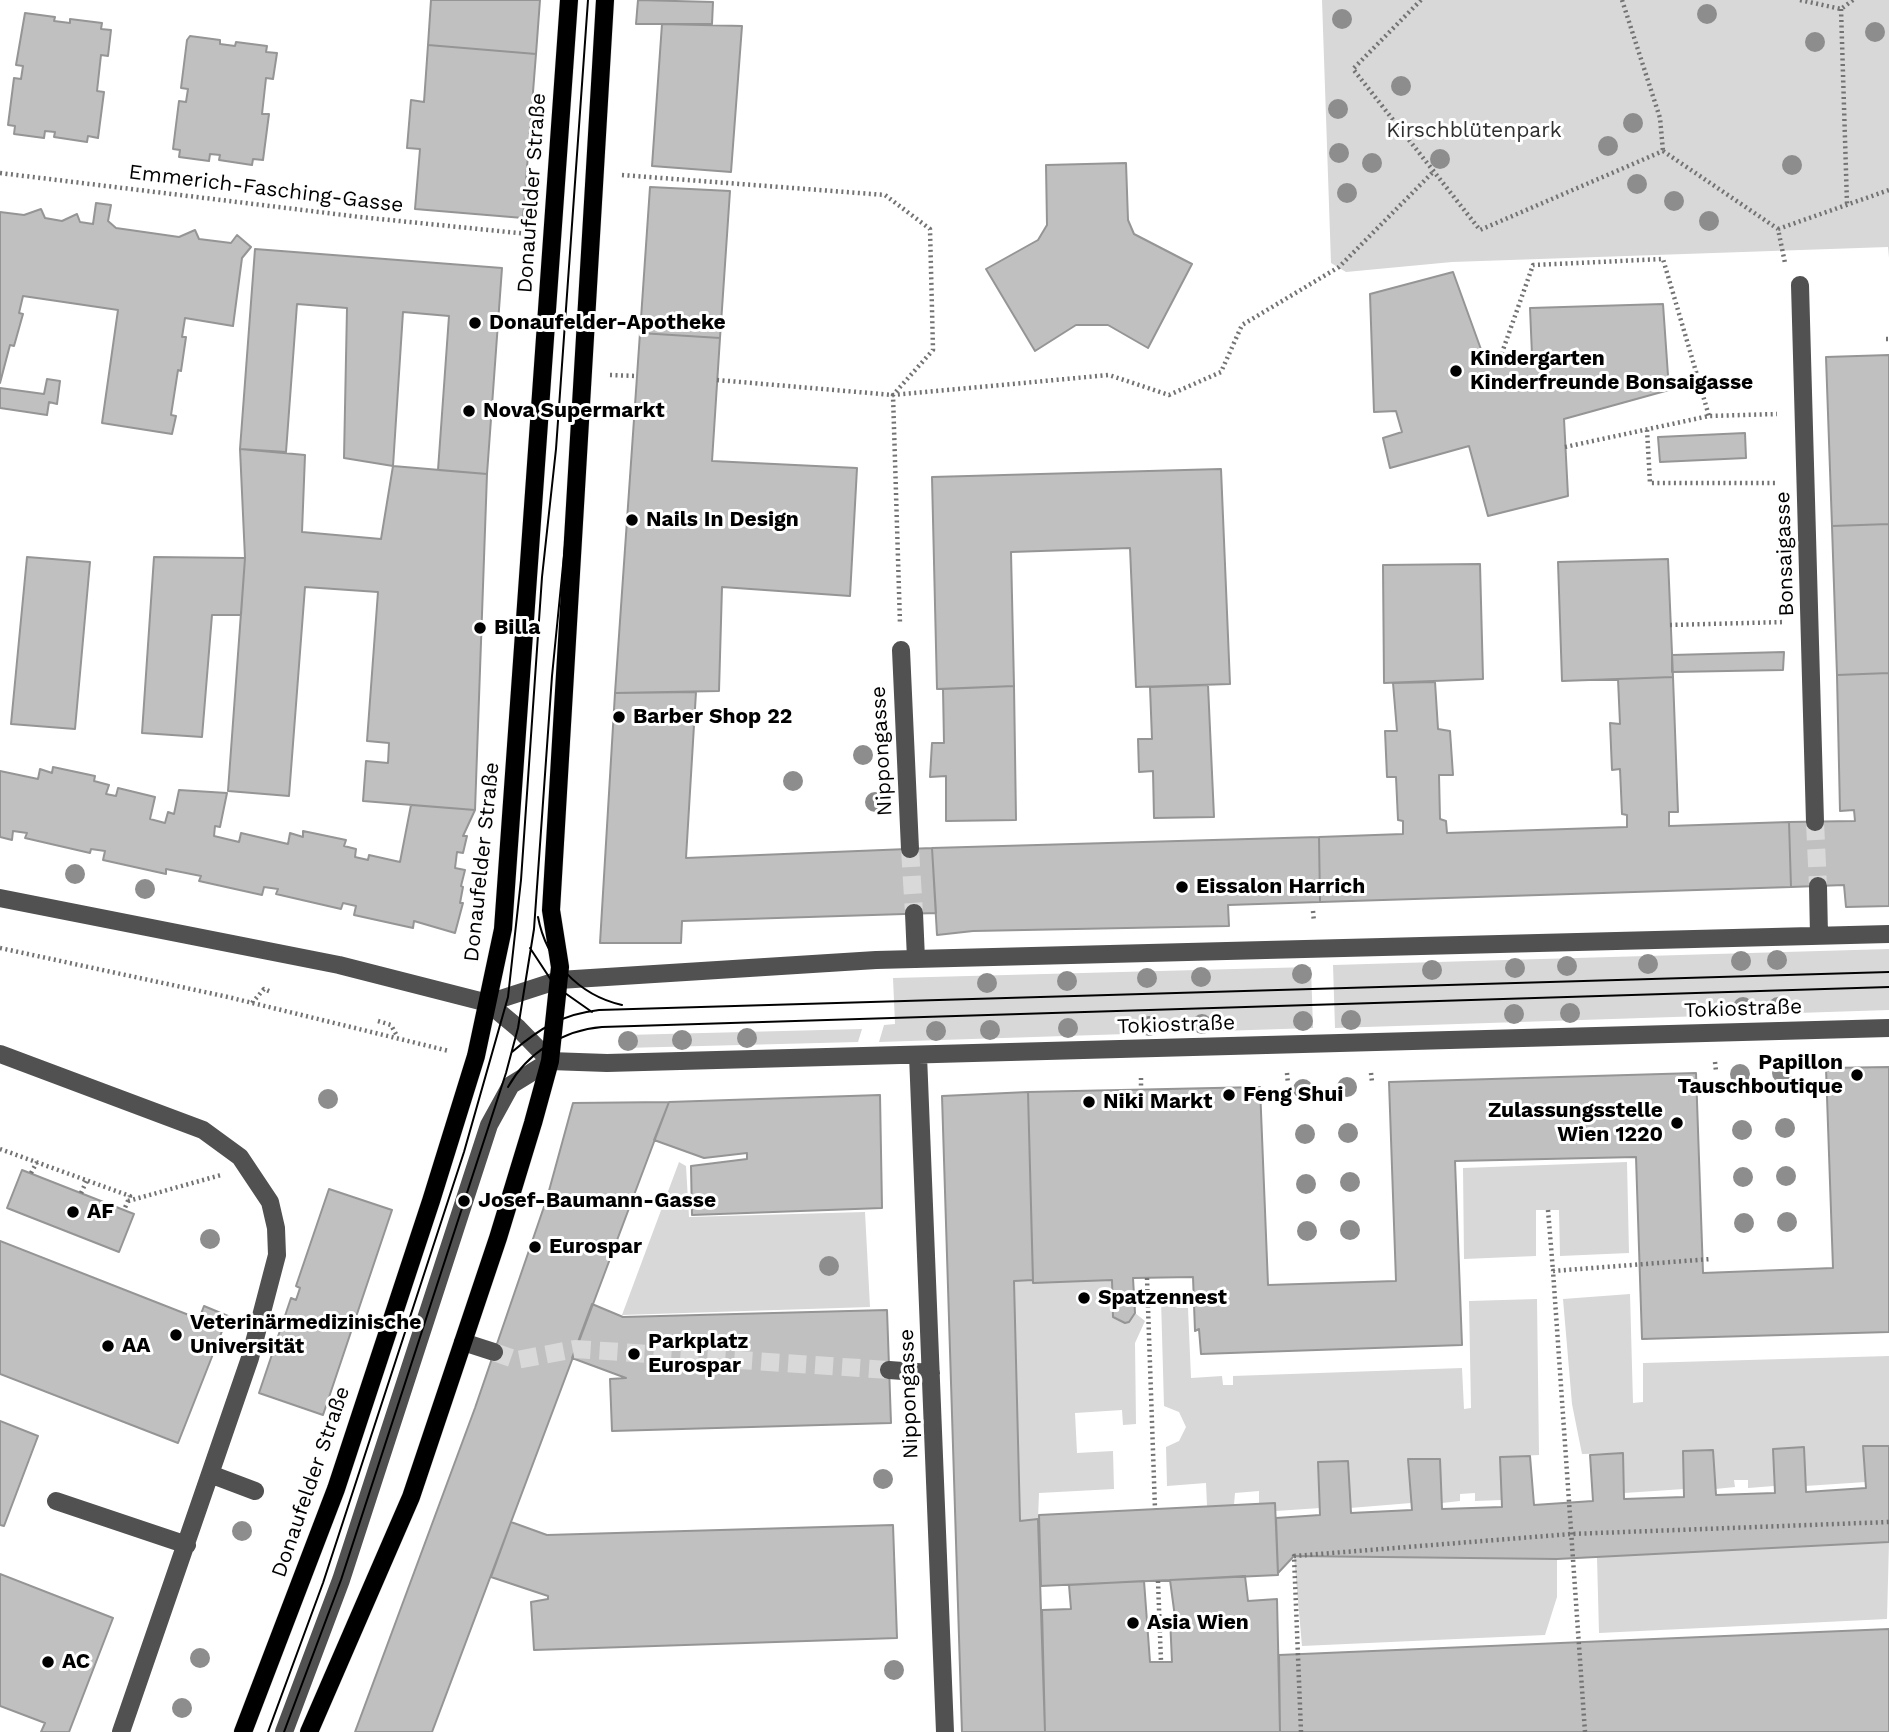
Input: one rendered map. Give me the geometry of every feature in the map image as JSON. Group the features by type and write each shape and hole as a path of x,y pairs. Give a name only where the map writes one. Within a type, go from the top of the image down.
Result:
{"main road":[{"name":"Donaufelder Straße","path":"243,1732 336,1489 431,1201 476,1056 503,929 569,0"},
{"path":"309,1732 411,1497 498,1238 550,1061 560,967 551,910 605,0"}],"street":[{"name":"Bonsaigasse","path":"1800,285 1815,822"},
{"name":"Nippongasse","path":"901,650 910,849"},
{"path":"1818,886 1819,936"},
{"path":"0,898 339,965 488,1003 519,1028 550,1061 511,1085 489,1125 341,1580 284,1732"},
{"path":"914,913 916,958"},
{"path":"488,1003 559,980 916,958 1889,934"},
{"name":"Tokiostraße","path":"550,1061 918,1055 1889,1028"},
{"path":"0,1054 203,1130 240,1157 270,1202 276,1228 277,1255 250,1358 121,1732"},
{"name":"Nippongasse","path":"918,1055 946,1732"},
{"path":"463,1342 494,1352"},
{"path":"889,1370 931,1373"},
{"path":"210,1474 255,1491"},
{"path":"56,1501 187,1545"}],"path":[{"path":"1420,0 1353,69 1432,173 1480,230 1663,151"},
{"path":"1622,0 1660,118 1663,151"},
{"path":"1800,0 1841,9 1853,0"},
{"path":"1841,9 1847,204"},
{"path":"1663,151 1778,229 1782,259 1800,285"},
{"name":"Emmerich-Fasching-Gasse","path":"0,173 346,216 528,234"},
{"path":"717,380 893,394 1108,375 1168,394 1221,372 1242,325 1339,267 1432,173"},
{"path":"593,174 885,195 930,229 933,351 893,394 901,650"},
{"path":"1778,229 1889,190"},
{"path":"1498,365 1532,265 1662,259 1709,416"},
{"path":"609,375 637,376"},
{"path":"1565,447 1709,416 1781,414"},
{"path":"1647,430 1650,482 1783,482"},
{"path":"1671,625 1787,622"},
{"path":"0,948 252,1003 449,1051"},
{"path":"252,1003 264,989 271,992"},
{"path":"378,1021 391,1025 398,1037"},
{"path":"1811,1060 1811,1068"},
{"path":"1715,1062 1716,1071"},
{"path":"1287,1073 1288,1084"},
{"path":"1371,1073 1372,1082"},
{"path":"1140,1078 1141,1090"},
{"path":"0,1149 130,1196 124,1210"},
{"path":"31,1173 37,1162"},
{"path":"127,1202 247,1168"},
{"path":"81,1194 87,1180"},
{"path":"1548,1210 1585,1732"},
{"path":"1553,1271 1711,1259"},
{"path":"1147,1278 1155,1509"},
{"path":"1301,1732 1294,1556 1571,1534 1889,1522"},
{"path":"1158,1581 1161,1662"}],"green space":[{"name":"Kirschblütenpark","path":"1322,0 1889,0 1889,258 1888,247 1452,262 1346,272 1331,263"},
{"path":"1889,949 1889,1010 1335,1028 1333,965"},
{"path":"1311,967 1313,1028 879,1042 884,1025 895,1024 893,978"},
{"path":"862,1029 858,1042 624,1048 625,1035"},
{"path":"679,1162 686,1166 689,1217 865,1212 870,1307 622,1315"},
{"path":"1627,1162 1629,1253 1560,1256 1559,1210 1536,1210 1536,1256 1464,1259 1463,1168"},
{"path":"1147,1278 1133,1279 1135,1313 1145,1321 1135,1343 1136,1424 1123,1425 1122,1410 1075,1413 1077,1453 1113,1451 1114,1489 1039,1493 1038,1519 1020,1521 1014,1281"},
{"path":"1630,1294 1633,1403 1643,1402 1643,1363 1889,1356 1889,1446 1863,1447 1866,1482 1805,1486 1804,1447 1773,1449 1774,1486 1748,1488 1748,1480 1734,1480 1735,1487 1715,1489 1683,1451 1684,1489 1624,1493 1622,1453 1582,1454 1572,1404 1563,1299"},
{"path":"1168,1298 1177,1308 1188,1308 1191,1378 1222,1376 1223,1385 1233,1385 1233,1376 1462,1368 1464,1409 1471,1408 1469,1301 1537,1299 1539,1455 1500,1457 1502,1500 1475,1501 1475,1493 1460,1494 1460,1501 1442,1503 1440,1459 1409,1459 1411,1503 1350,1508 1347,1461 1318,1462 1320,1508 1276,1511 1275,1503 1259,1504 1259,1491 1235,1493 1234,1505 1207,1506 1206,1483 1167,1486 1166,1447 1179,1441 1186,1427 1179,1412 1164,1406 1161,1299"},
{"path":"1889,1542 1887,1619 1599,1633 1597,1557"},
{"path":"1294,1556 1557,1559 1557,1597 1545,1635 1302,1646"}],"building":[{"path":"431,0 540,0 536,54 428,45"},
{"path":"638,0 713,2 712,24 636,24"},
{"path":"25,13 55,17 54,21 70,23 70,19 102,23 101,29 111,30 108,56 101,55 97,91 104,92 98,138 88,136 87,142 54,137 55,132 45,131 44,138 14,134 15,126 8,125 14,78 21,79 23,66 16,65"},
{"path":"662,24 742,26 731,172 652,166"},
{"path":"190,36 220,40 220,44 235,46 236,42 267,46 266,52 277,53 273,79 266,78 262,114 269,114 263,160 253,159 252,165 219,160 220,155 210,154 209,161 179,157 180,150 173,149 179,101 186,102 188,89 181,88 187,40"},
{"path":"428,45 536,54 523,218 415,209 420,149 407,148 411,100 424,102"},
{"path":"1126,163 1128,220 1134,234 1192,264 1148,348 1108,325 1076,325 1035,351 986,269 1038,240 1047,225 1046,165"},
{"path":"650,187 730,191 720,338 640,333"},
{"path":"96,203 111,205 108,221 116,228 179,237 195,230 199,239 231,243 237,235 251,247 242,258 233,326 185,318 182,337 186,337 171,415 176,416 172,434 102,423 118,310 23,296 19,313 23,314 14,346 10,345 0,383 0,212 24,215 41,209 45,218 62,221 77,214 80,222 93,224"},
{"path":"255,249 502,268 487,474 438,470 449,316 403,312 393,466 344,458 347,308 297,304 286,452 240,449"},
{"path":"1453,272 1487,366 1532,355 1530,308 1663,304 1669,390 1564,419 1568,496 1488,516 1469,446 1390,468 1383,438 1402,432 1396,411 1374,412 1370,294"},
{"path":"640,333 720,338 712,461 857,468 850,596 722,587 719,691 615,693"},
{"path":"1889,355 1889,524 1832,526 1826,357"},
{"path":"47,379 60,381 57,404 49,402 47,415 0,408 0,388 44,394"},
{"path":"1745,433 1746,458 1660,462 1658,437"},
{"path":"240,449 305,455 302,532 381,539 393,466 487,474 475,810 363,801 366,761 388,763 389,743 367,741 378,592 305,587 289,796 228,791 245,558"},
{"path":"1221,469 1230,684 1136,687 1130,548 1011,552 1014,686 937,689 932,477"},
{"path":"1889,524 1889,673 1837,675 1832,526"},
{"path":"27,557 90,562 75,729 11,724"},
{"path":"154,557 245,558 241,615 212,615 202,737 142,733"},
{"path":"1668,559 1673,677 1562,681 1558,562"},
{"path":"1480,564 1483,679 1384,683 1383,565"},
{"path":"1784,652 1783,670 1672,672 1672,655"},
{"path":"1889,673 1889,906 1846,907 1844,885 1791,887 1789,822 1855,821 1854,810 1840,811 1837,675"},
{"path":"1673,677 1678,812 1669,812 1669,826 1789,822 1791,887 1320,902 1319,837 1403,834 1403,821 1398,820 1396,777 1387,777 1385,731 1397,731 1393,683 1435,682 1438,729 1450,731 1453,775 1439,775 1440,819 1446,821 1447,833 1627,827 1627,815 1622,814 1620,769 1612,770 1610,723 1620,724 1618,679"},
{"path":"1208,685 1214,817 1154,818 1153,771 1139,772 1138,739 1152,739 1150,687"},
{"path":"1014,686 1016,820 946,821 946,776 930,777 932,743 944,743 943,689"},
{"path":"696,692 686,858 932,848 936,913 682,921 681,943 600,943 615,693"},
{"path":"53,767 95,776 94,781 109,785 106,794 116,796 118,788 155,797 150,819 165,823 168,812 174,814 179,790 227,793 220,827 215,826 214,836 239,842 241,833 288,844 290,833 303,837 303,831 346,840 344,846 356,849 355,857 368,860 369,855 400,862 411,805 475,810 463,836 467,836 463,853 457,852 455,868 465,870 461,886 460,903 463,903 455,933 414,921 413,928 354,915 356,906 343,903 341,909 276,894 278,889 264,887 262,895 199,881 201,876 166,869 166,874 103,860 105,851 91,849 90,853 25,838 27,833 13,831 12,840 0,837 0,771 38,779 40,769 52,773"},
{"path":"1319,837 1320,902 1228,905 1229,926 973,931 937,935 932,848"},
{"path":"1889,1067 1889,1332 1642,1339 1636,1157 1455,1161 1462,1345 1201,1354 1199,1329 1195,1331 1193,1277 1133,1278 1135,1313 1129,1322 1125,1323 1113,1317 1112,1280 1033,1283 1028,1092 1260,1087 1268,1285 1396,1281 1389,1082 1696,1073 1703,1273 1833,1268 1826,1068"},
{"path":"1028,1092 1033,1280 1014,1281 1020,1521 1038,1519 1045,1732 962,1732 942,1096"},
{"path":"880,1095 882,1208 692,1215 691,1166 747,1159 747,1153 704,1158 654,1140 669,1102"},
{"path":"669,1102 432,1732 355,1732 475,1408 547,1198 573,1103"},
{"name":"AF","path":"22,1170 134,1214 119,1252 7,1208"},
{"path":"329,1189 392,1210 323,1415 259,1393 291,1298 296,1300 300,1288 296,1286"},
{"name":"AA","path":"0,1241 199,1319 204,1306 228,1316 178,1443 0,1374"},
{"path":"592,1304 623,1317 887,1310 891,1423 612,1431 610,1379 626,1378 572,1358"},
{"path":"0,1421 38,1436 4,1526 0,1525"},
{"path":"1863,1446 1889,1446 1889,1542 1557,1559 1294,1556 1278,1573 1276,1518 1320,1515 1318,1462 1348,1461 1351,1513 1412,1510 1408,1459 1440,1459 1442,1509 1502,1507 1500,1457 1530,1456 1534,1505 1593,1501 1590,1455 1623,1453 1624,1499 1684,1497 1683,1451 1713,1450 1716,1495 1775,1493 1773,1449 1804,1447 1806,1492 1866,1488"},
{"path":"1275,1503 1278,1575 1041,1586 1039,1515"},
{"path":"511,1522 547,1535 893,1525 897,1638 534,1650 531,1602 548,1599 548,1596 491,1577"},
{"name":"AC","path":"0,1574 113,1618 69,1732 41,1732 45,1723 0,1706"},
{"path":"1245,1576 1248,1601 1277,1599 1280,1732 1045,1732 1042,1610 1071,1609 1069,1585 1144,1581 1150,1662 1172,1662 1170,1618 1175,1617 1170,1580"},
{"path":"1889,1629 1889,1732 1280,1732 1279,1655"}],"tunnel":[{"path":"1815,822 1818,886"},
{"path":"910,849 914,913"},
{"path":"494,1352 517,1360 575,1349 889,1370"}],"tram line":[{"path":"268,1732 323,1583 464,1152 508,997 521,880 542,577 556,449 588,0"},
{"path":"284,1732 341,1580 506,1073 518,1028 534,929 552,676 574,455 603,0"},
{"path":"538,917 548,947 567,973 591,993 622,1005"},
{"path":"530,948 555,986 592,1012"},
{"path":"512,1052 552,1024 574,1015 599,1010 1889,972"},
{"path":"508,1087 525,1064 548,1045 574,1033 602,1027 1889,987"}],"place":[{"name":"Donaufelder-Apotheke","path":"475,323"},
{"name":"Kindergarten Kinderfreunde Bonsaigasse","path":"1456,371"},
{"name":"Nova Supermarkt","path":"469,411"},
{"name":"Nails In Design","path":"632,520"},
{"name":"Billa","path":"480,628"},
{"name":"Barber Shop 22","path":"619,717"},
{"name":"Eissalon Harrich","path":"1182,887"},
{"name":"Papillon Tauschboutique","path":"1857,1075"},
{"name":"Feng Shui","path":"1229,1095"},
{"name":"Niki Markt","path":"1089,1102"},
{"name":"Zulassungsstelle Wien 1220","path":"1677,1123"},
{"name":"Josef-Baumann-Gasse","path":"464,1201"},
{"name":"AF","path":"73,1212"},
{"name":"Eurospar","path":"535,1247"},
{"name":"Spatzennest","path":"1084,1298"},
{"name":"Veterinärmedizinische Universität","path":"176,1335"},
{"name":"AA","path":"108,1346"},
{"name":"Parkplatz Eurospar","path":"634,1354"},
{"name":"Asia Wien","path":"1133,1623"},
{"name":"AC","path":"48,1662"}]}
